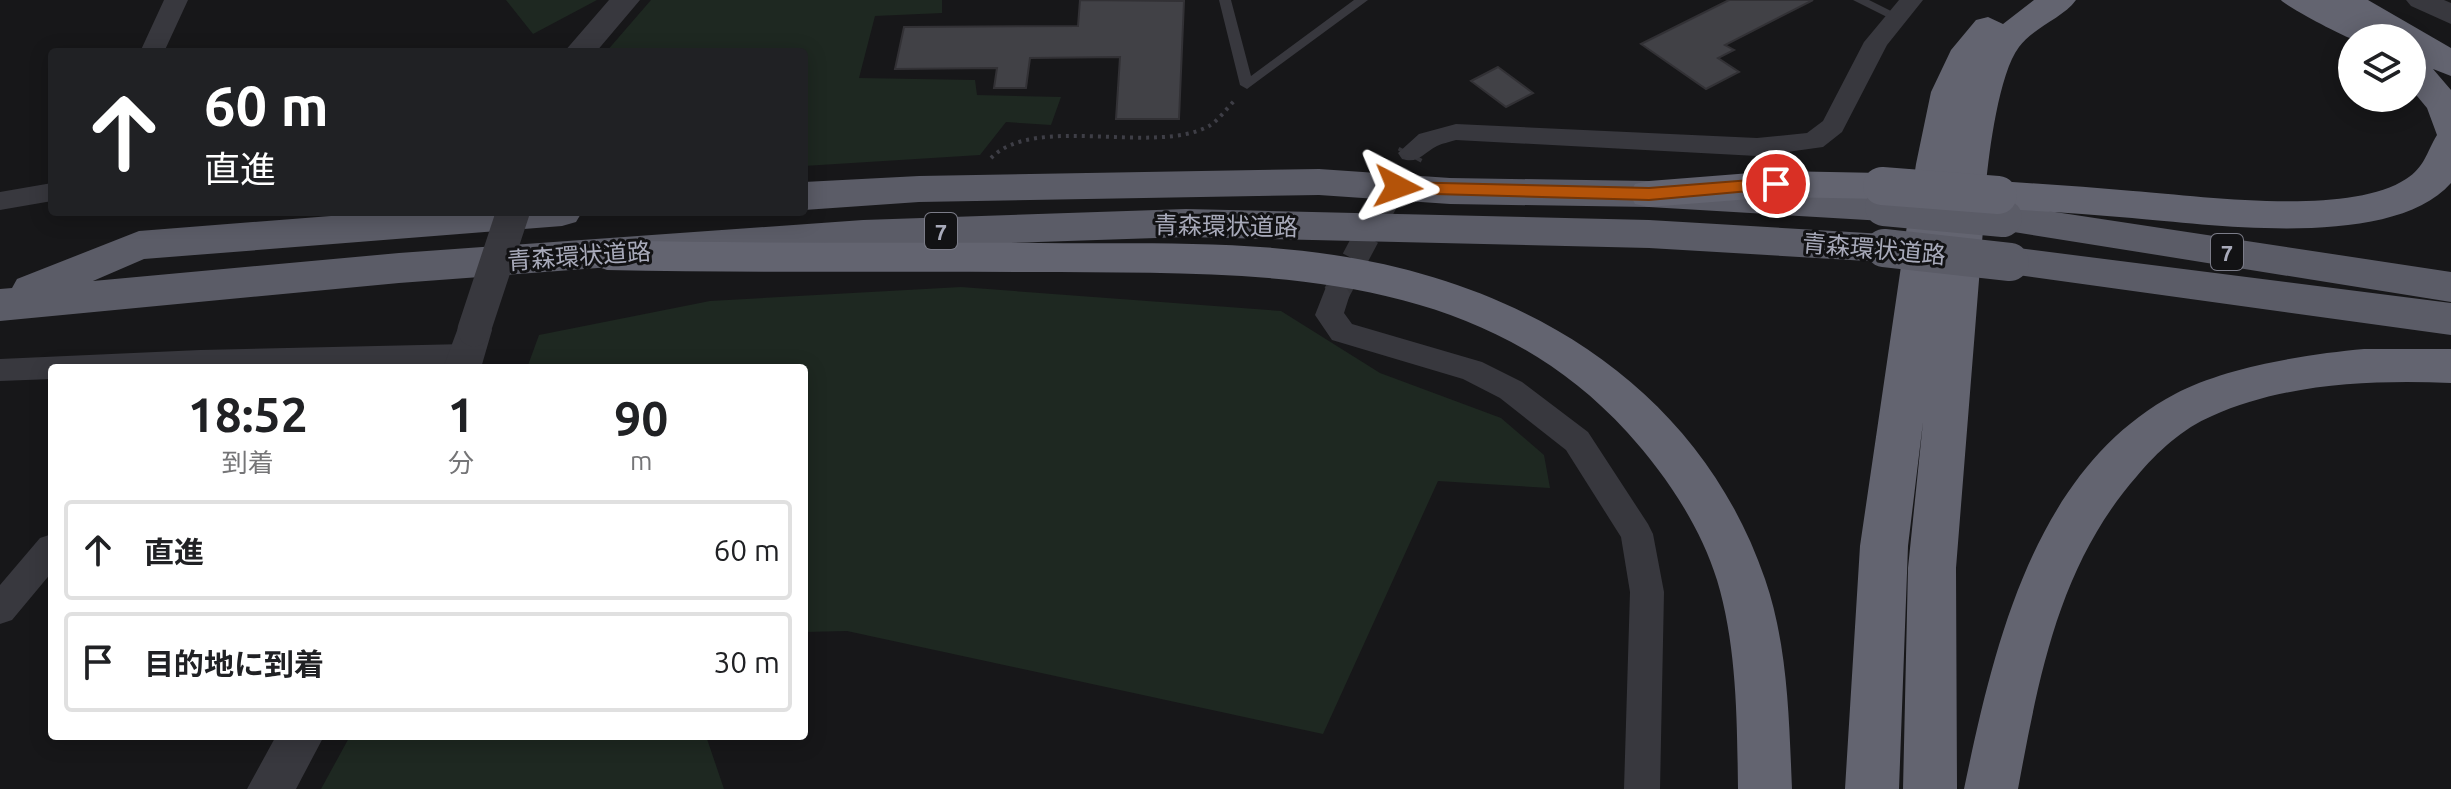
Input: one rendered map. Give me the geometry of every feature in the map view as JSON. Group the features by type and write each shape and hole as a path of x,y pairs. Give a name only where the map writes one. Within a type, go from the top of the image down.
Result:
{"highway":[{"path":"1872,789 1884,546 1938,150 1949,92 1969,50 1994,20 2017,0"},
{"path":"1930,789 1932,568 1968,172 1982,96 2002,44 2033,15 2059,0"},
{"path":"2298,0 2351,24"},
{"path":"2340,0 2408,35 2451,65"},
{"path":"2426,84 2444,105 2451,128"},
{"path":"2001,206 2300,214 2370,207 2415,192 2445,168 2451,143"},
{"name":"青森環状道路","path":"808,196 934,188 1303,182 1450,191 1883,196 2001,206 2451,287"},
{"name":"青森環状道路","path":"0,304 139,245 511,216"},
{"name":"青森環状道路","path":"0,304 399,268 863,234 1186,223 1649,234 1884,248 2451,319"},
{"path":"607,255 714,259 902,256 1239,260 1371,276 1454,299 1518,325 1578,361 1633,405 1681,460 1714,517 1742,582 1762,685 1765,789"},
{"path":"1991,789 2024,640 2062,550 2101,482 2142,440 2189,406 2260,381 2334,368 2407,364 2451,366"}],"street":[{"path":"154,48 176,0"},
{"path":"583,48 625,0"},
{"path":"2421,0 2451,15"},
{"path":"1411,153 1428,140 1456,132 1757,147 1814,141 1833,126 1876,42 1903,8"},
{"path":"0,201 48,193"},
{"path":"197,364 468,351 512,216"},
{"path":"1336,294 1329,315 1342,332 1472,370 1511,390 1577,441 1637,534 1647,592 1642,789"},
{"path":"0,370 48,369"},
{"path":"0,609 48,553"},
{"path":"270,789 299,740"}],"lane":[{"path":"1225,0 1247,85 1362,0"},
{"path":"1859,0 1903,8"}],"path":[{"path":"988,161 997,151 1014,142 1033,139 1181,135 1210,126 1247,85"}],"shaded area":[{"path":"506,0 597,0 533,34"},
{"path":"651,0 942,0 942,13 875,16 859,78 975,80 977,95 1061,97 1051,125 1006,122 980,155 808,166 808,48 609,48"},
{"path":"961,287 1281,311 1380,373 1501,418 1544,455 1550,488 1438,481 1323,734 847,631 808,632 808,364 528,364 539,335 710,301"},
{"path":"348,740 707,740 724,789 321,789"}],"building":[{"path":"1080,0 1184,1 1179,119 1116,119 1120,57 1030,58 1026,88 994,88 997,68 895,69 904,27 1078,26"},
{"path":"1729,0 1813,0 1725,45 1734,50 1718,58 1739,72 1706,89 1641,44"},
{"path":"1498,67 1533,93 1506,107 1471,81"}],"tunnel":[{"path":"1336,294 1411,153"}],"route":[{"path":"1398,187 1450,191 1649,194 1776,184"}]}
